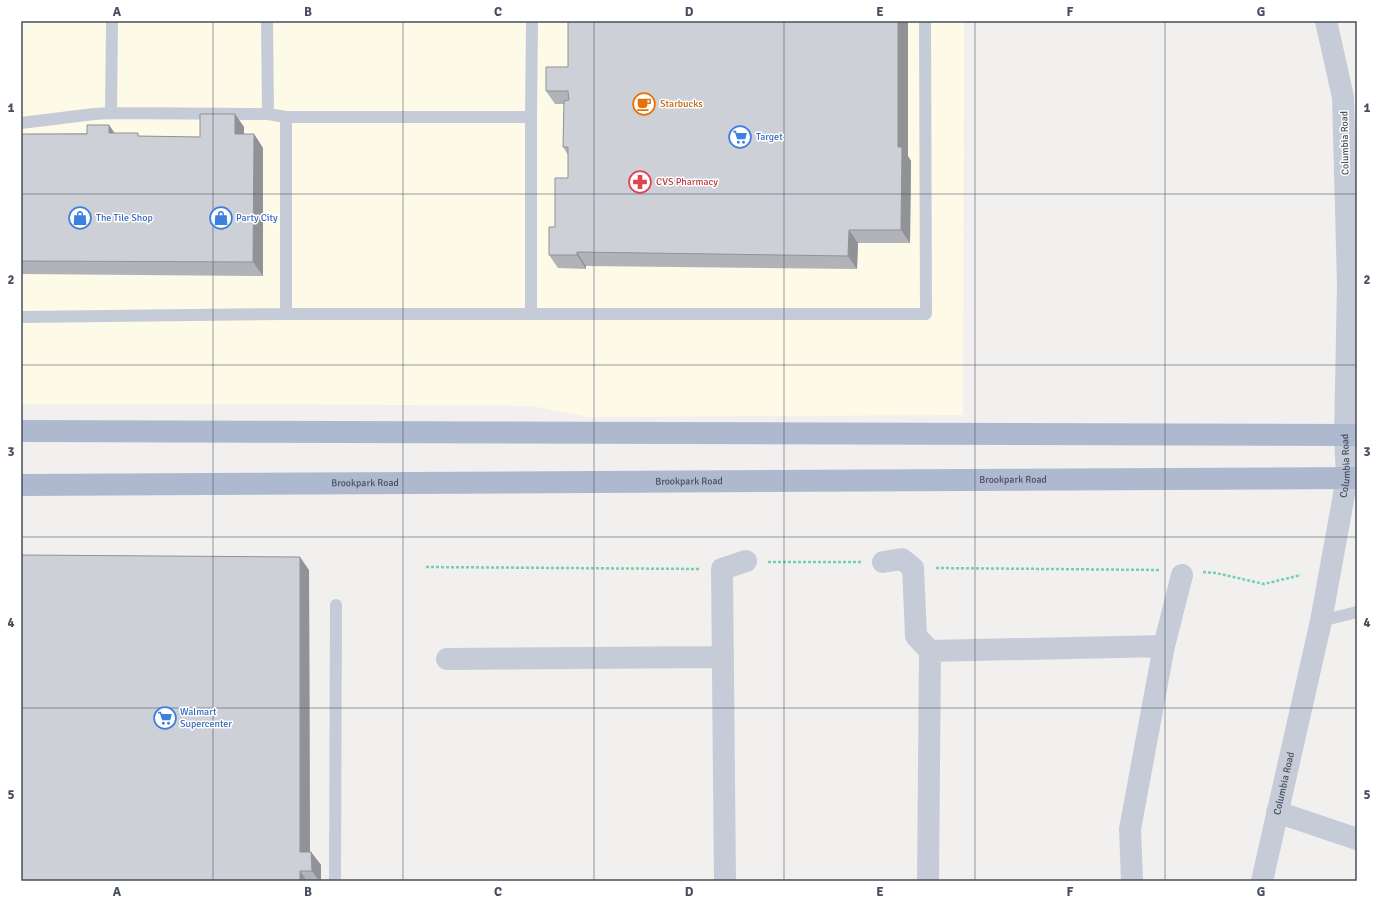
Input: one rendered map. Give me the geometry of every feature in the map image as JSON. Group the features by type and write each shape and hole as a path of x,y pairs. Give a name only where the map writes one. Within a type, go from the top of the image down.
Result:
{"main road":[{"path":"21,431 1351,435"},
{"name":"Brookpark Road","path":"21,485 1352,478"}],"street":[{"name":"Columbia Road","path":"1262,881 1352,478 1350,97 1326,21"},
{"path":"883,562 902,559 913,568 916,636 930,650 928,881"},
{"path":"725,881 722,569 746,561"},
{"path":"1132,881 1130,829 1164,646 1182,573"},
{"path":"930,650 1164,646"},
{"path":"447,659 722,657"},
{"path":"1278,812 1357,839"}],"lane":[{"path":"111,113 112,21"},
{"path":"268,21 268,114"},
{"path":"531,314 532,21"},
{"path":"21,317 286,314 926,314 925,21"},
{"path":"21,123 111,113 268,114 286,117 531,118"},
{"path":"286,117 286,314"},
{"path":"335,881 336,605"},
{"path":"1321,621 1357,612"}],"path":[{"path":"746,561 883,562"},
{"path":"426,566 722,569"},
{"path":"913,568 1216,573 1264,584 1301,576"}],"shaded area":[{"path":"21,21 964,21 963,415 588,417 532,406 21,404"}],"building":[{"name":"Target","path":"568,21 898,21 898,147 902,147 901,230 849,230 848,256 577,252 577,255 549,255 549,227 555,227 555,178 568,178 568,147 563,147 564,101 569,100 568,91 546,91 546,67 568,67"},
{"path":"200,114 235,114 235,134 254,134 253,262 21,261 21,134 87,134 87,125 109,125 109,133 138,133 138,136 200,137"},
{"name":"Walmart Supercenter","path":"21,555 300,557 300,852 311,852 312,871 300,871 300,881 21,881"}],"place":[{"name":"Starbucks","path":"644,104"},
{"name":"Target","path":"740,137"},
{"name":"CVS Pharmacy","path":"640,182"},
{"name":"The Tile Shop","path":"80,218"},
{"name":"Party City","path":"221,218"},
{"name":"Walmart Supercenter","path":"165,718"}]}
